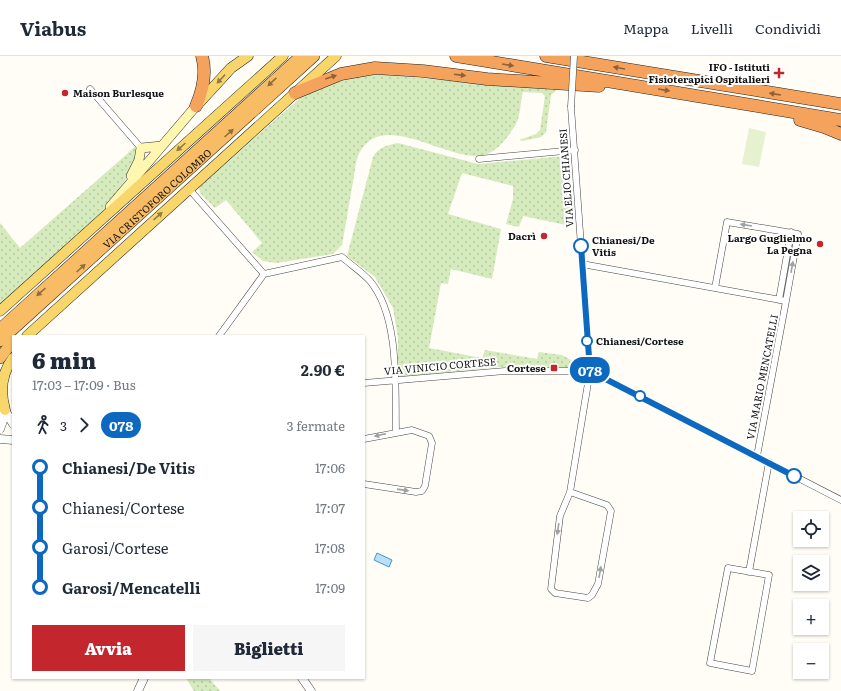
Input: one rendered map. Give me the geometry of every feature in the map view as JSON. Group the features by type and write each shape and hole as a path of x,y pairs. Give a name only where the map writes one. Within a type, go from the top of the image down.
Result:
{"highway":[{"path":"196,106 201,95 204,80 202,56"},
{"name":"VIA CRISTOFORO COLOMBO","path":"0,329 301,56"},
{"name":"VIA CRISTOFORO COLOMBO","path":"0,341 314,56"},
{"path":"456,56 841,120"},
{"path":"546,56 841,104"},
{"path":"295,93 341,74 375,68 589,86 644,87"},
{"path":"796,97 841,95"},
{"path":"743,103 819,125 841,134"},
{"path":"18,335 54,298 67,280"},
{"path":"0,359 12,342"}],"main road":[{"path":"98,222 196,106 231,68 248,56"},
{"path":"0,311 283,56"},
{"name":"VIA CRISTOFORO COLOMBO","path":"28,335 336,56"},
{"path":"125,189 136,166 141,148 162,146"},
{"path":"37,335 118,261 129,242"},
{"path":"0,359 12,349"},
{"path":"3,414 3,383 6,369 12,360"}],"street":[{"name":"VIA ELIO CHIANESI","path":"570,492 607,505 611,510 598,584 592,595 588,598 555,593 552,590 560,516 570,492 590,371 571,108 574,56"},
{"path":"90,89 141,148"},
{"path":"479,159 575,150"},
{"path":"189,189 264,274"},
{"name":"VIA MARIO MENCATELLI","path":"715,288 727,222 795,233 757,456"},
{"path":"220,335 264,274 342,258 369,280 386,307 392,338 396,432"},
{"path":"582,264 783,300"},
{"name":"VIA VINICIO CORTESE","path":"365,383 505,371 590,371"},
{"path":"590,371 841,500"},
{"path":"3,414 12,423"},
{"path":"0,429 3,414"},
{"path":"365,439 396,432 415,430 428,435 431,439 432,445 424,488 416,492 365,484"},
{"path":"0,439 12,440"},
{"path":"748,572 769,462"},
{"path":"728,568 748,572 768,575 752,671 710,663 728,568"},
{"path":"138,691 144,679"},
{"path":"303,679 311,691"}],"green space":[{"path":"366,75 387,75 557,90 551,95 546,132 541,137 522,141 519,140 536,134 540,130 545,96 542,93 523,92 519,116 513,129 494,151 484,155 470,155 454,152 402,136 386,135 372,139 361,150 358,157 342,245 333,254 276,263 263,261 252,252 262,243 226,200 215,208 200,193 199,187 300,98 320,86"},
{"path":"749,128 766,132 759,167 742,164"},
{"path":"398,143 478,164 566,156 571,226 523,216 519,227 506,224 513,199 513,186 462,173 448,214 501,229 492,279 451,269 448,284 441,283 429,348 482,358 485,350 537,359 539,352 562,355 585,368 500,367 398,377 398,338 393,308 375,277 347,256 373,157 380,149"},
{"path":"136,146 137,154 129,174 114,199 91,223 0,305 0,223 20,248"},
{"path":"187,679 210,679 220,691 194,691"}],"water":[{"path":"377,553 392,560 389,567 374,560"}],"bus line":[{"name":"078","path":"581,246 590,371 766,460 794,476"}],"place":[{"name":"IFO - Istituti Fisioterapici Ospitalieri","path":"779,73"},
{"name":"Maison Burlesque","path":"65,93"},
{"name":"Dacrì","path":"544,236"},
{"name":"Largo Guglielmo La Pegna","path":"820,244"},
{"name":"Chianesi/De Vitis","path":"581,246"},
{"name":"Chianesi/Cortese","path":"587,341"},
{"name":"Cortese","path":"554,368"}]}
